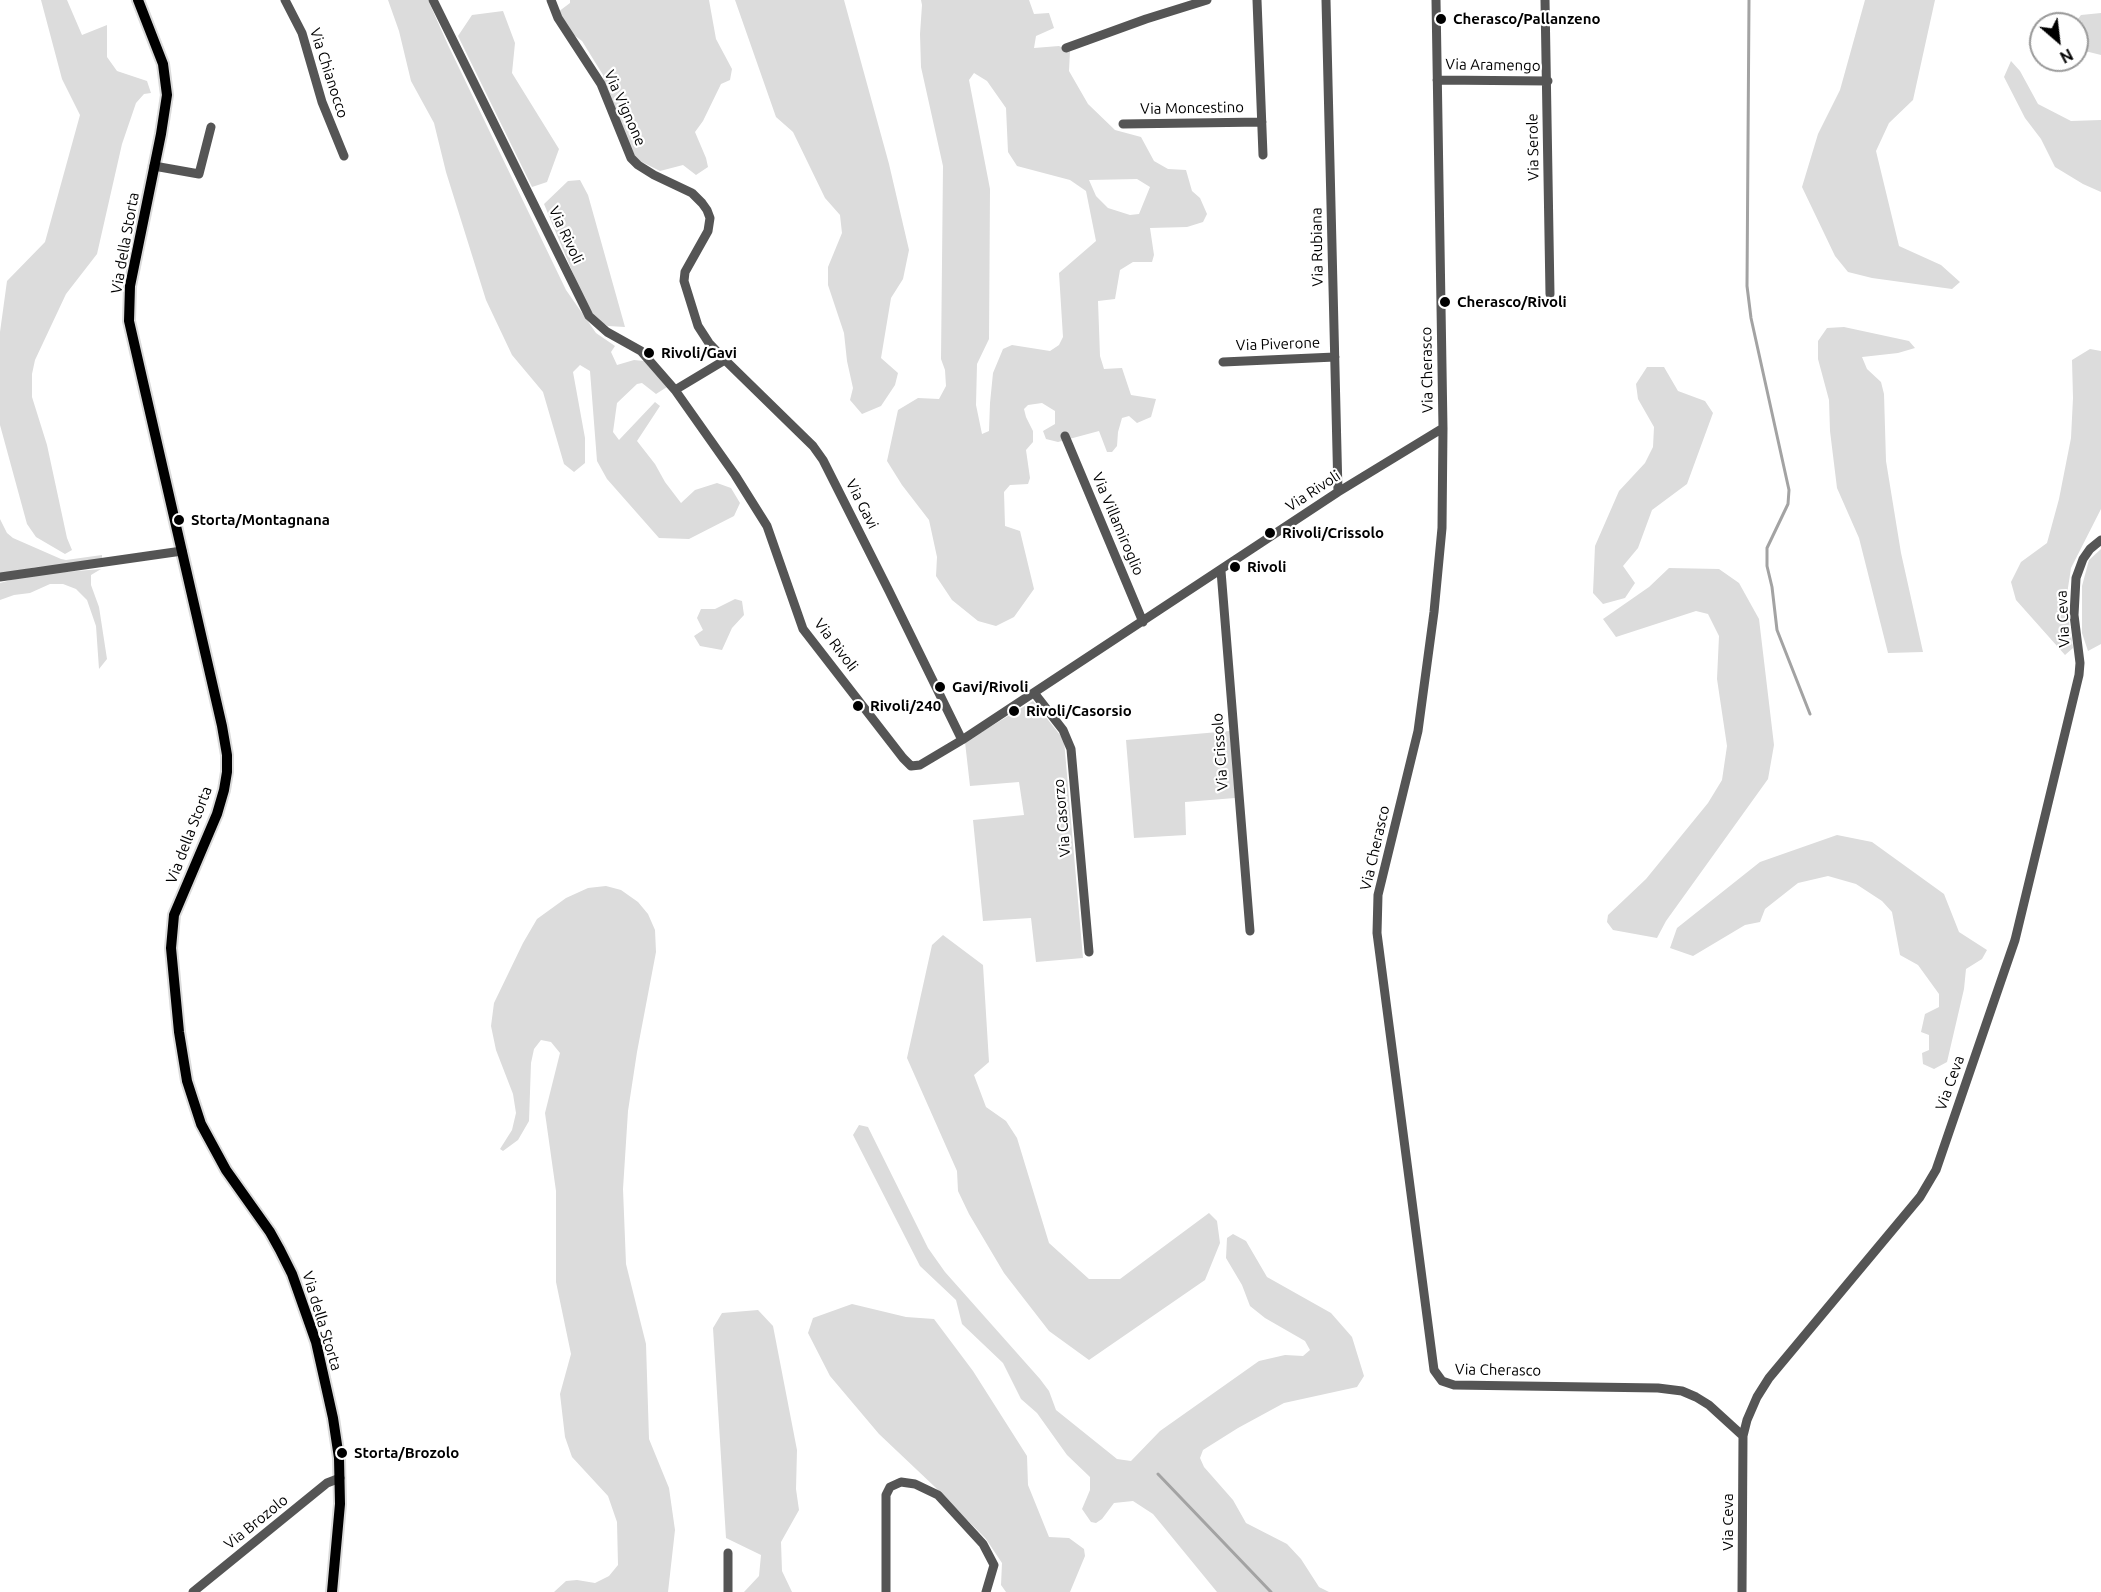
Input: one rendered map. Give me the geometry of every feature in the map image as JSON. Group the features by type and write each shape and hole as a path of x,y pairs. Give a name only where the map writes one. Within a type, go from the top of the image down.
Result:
{"main road":[{"name":"Via della Storta","path":"138,0 160,52 166,80 166,107 130,286 131,333 227,755 227,772 217,814 174,915 171,948 174,985 187,1081 193,1104 226,1170 270,1232 292,1274 316,1342 333,1418 340,1478 333,1592"}],"street":[{"name":"Via Chianocco","path":"285,0 302,33 322,102 344,156"},
{"name":"Via Rivoli","path":"433,0 589,316 607,332 641,351 675,390 735,475 767,526 803,629 911,766 920,765 1035,694 1338,492 1443,428"},
{"name":"Via Vignone","path":"551,0 558,18 601,84 631,158 645,169 692,193 707,210 710,218 708,231 685,272 684,281 698,326 724,360"},
{"path":"1066,48 1207,0"},
{"path":"1257,0 1263,155"},
{"name":"Via Rubiana","path":"1326,0 1338,492"},
{"name":"Via Cherasco","path":"1436,0 1443,428 1442,528 1434,612 1418,731 1378,894 1377,933 1434,1370 1442,1381 1454,1385 1658,1388 1682,1391 1709,1405 1743,1436"},
{"name":"Via Serole","path":"1545,0 1550,294"},
{"name":"Via Aramengo","path":"1437,80 1548,81"},
{"name":"Via Moncestino","path":"1123,124 1262,122"},
{"path":"154,166 199,174 211,127"},
{"name":"Via Piverone","path":"1223,362 1335,357"},
{"path":"675,390 724,360"},
{"name":"Via Gavi","path":"724,360 813,446 823,460 962,740"},
{"name":"Via Villamiroglio","path":"1065,436 1143,622"},
{"name":"Via Ceva","path":"1742,1592 1743,1436 1750,1410 1769,1378 1920,1197 1936,1170 2015,940 2079,675 2080,663 2074,615 2076,578 2083,559 2101,540"},
{"path":"0,578 182,551"},
{"name":"Via Crissolo","path":"1221,571 1250,931"},
{"name":"Via Casorzo","path":"1035,694 1063,730 1071,749 1089,952"},
{"name":"Via Brozolo","path":"193,1592 327,1484 340,1478"},
{"path":"886,1592 886,1495 890,1487 901,1482 915,1484 938,1495 983,1544 994,1565 986,1592"},
{"path":"728,1554 728,1592"}],"shaded area":[{"path":"41,0 67,0 82,35 107,25 107,57 117,71 147,81 151,93 144,94 136,103 122,144 97,254 66,294 35,360 32,374 32,397 47,445 67,538 72,550 65,554 36,537 27,524 0,425 0,332 7,281 45,242 80,115 62,79"},
{"path":"388,0 428,0 566,290 596,333 615,346 611,352 617,365 634,360 644,361 667,387 656,394 642,383 637,384 617,403 613,432 619,440 655,402 660,406 637,441 655,464 665,482 681,503 695,490 717,483 731,488 740,503 734,516 689,539 659,538 607,479 597,461 590,371 580,365 573,372 585,438 585,463 574,472 564,464 543,392 512,355 486,300 446,172 434,123 411,81 399,31"},
{"path":"570,0 709,0 716,39 732,69 730,80 721,84 695,132 708,167 696,175 683,165 660,171 636,159 605,87 603,75 582,41 566,29 558,12 570,3"},
{"path":"735,0 844,0 889,164 909,250 903,279 891,298 881,358 898,373 895,385 881,406 862,414 850,400 853,388 844,333 828,285 828,267 842,233 840,215 825,198 793,132 776,117"},
{"path":"921,0 1029,0 1034,14 1049,13 1054,28 1036,36 1034,48 1059,46 1070,51 1069,71 1088,104 1115,130 1141,137 1154,161 1168,169 1186,170 1192,191 1200,198 1207,214 1203,222 1187,227 1150,228 1154,255 1152,262 1133,262 1120,270 1115,299 1098,301 1100,356 1104,369 1122,368 1131,395 1156,399 1151,417 1137,423 1129,416 1122,418 1117,446 1112,452 1107,452 1099,431 1058,442 1046,439 1043,431 1055,424 1055,411 1042,403 1028,405 1024,409 1033,431 1033,442 1026,450 1030,478 1028,484 1010,485 1004,492 1005,526 1020,531 1034,589 1014,617 996,626 978,621 952,600 936,576 937,557 929,520 887,461 898,410 918,398 939,399 946,386 945,370 941,359 943,166 921,67","holes":["974,73 987,81 1006,108 1008,152 1017,166 1070,180 1086,191 1096,241 1059,273 1063,337 1059,345 1050,351 1012,345 1003,349 993,373 989,431 982,434 976,405 977,364 989,339 990,189 969,80","1137,179 1150,187 1139,214 1130,215 1108,208 1096,196 1089,180"]},
{"path":"1865,0 1935,0 1913,100 1889,123 1876,151 1899,246 1941,265 1960,282 1952,289 1872,278 1848,272 1835,256 1802,187 1818,134 1840,90"},
{"path":"503,11 515,43 512,73 559,149 547,182 532,187 458,36 472,15"},
{"path":"2101,13 2101,55 2089,52 2089,14"},
{"path":"2011,61 2020,71 2038,104 2071,121 2101,120 2101,192 2055,167 2041,139 2025,118 2004,77"},
{"path":"580,180 588,195 625,327 608,326 597,320 585,302 544,204 568,181"},
{"path":"1844,327 1909,341 1915,348 1898,353 1862,357 1867,369 1881,382 1884,394 1886,461 1901,553 1923,652 1888,653 1859,538 1837,488 1830,431 1829,400 1818,359 1818,341 1827,328"},
{"path":"2090,349 2101,351 2101,509 2071,568 2066,601 2073,648 2065,655 2016,600 2011,582 2021,562 2047,543 2059,499 2071,438 2072,360"},
{"path":"1647,367 1664,367 1678,391 1705,401 1713,413 1687,484 1652,510 1638,548 1623,566 1635,583 1625,598 1603,604 1593,593 1595,546 1619,491 1645,463 1653,447 1654,427 1638,399 1636,384"},
{"path":"0,519 7,533 13,538 61,559 102,555 102,559 72,565 36,567 0,575"},
{"path":"2101,549 2101,644 2088,651 2082,633 2082,586 2089,560"},
{"path":"1669,568 1719,569 1739,583 1759,619 1774,745 1768,779 1666,921 1657,938 1613,930 1607,922 1608,915 1646,879 1708,803 1722,780 1727,746 1717,679 1719,636 1708,614 1696,611 1616,637 1603,619 1649,587"},
{"path":"101,569 91,575 91,585 99,607 107,659 99,669 96,626 87,600 76,589 63,584 50,584 30,593 0,600 0,583 29,575"},
{"path":"735,599 742,601 744,615 732,628 722,650 700,646 694,636 703,630 697,618 701,609 715,609"},
{"path":"1033,701 1064,740 1083,958 1036,962 1031,918 983,921 973,820 1024,815 1019,782 970,786 965,742"},
{"path":"1230,731 1235,798 1185,802 1186,835 1134,838 1126,740"},
{"path":"1837,835 1872,842 1944,894 1959,932 1987,950 1982,959 1966,969 1964,989 1947,1062 1934,1069 1923,1064 1922,1053 1929,1050 1929,1035 1921,1032 1925,1014 1939,1007 1939,994 1918,965 1900,955 1892,912 1882,901 1856,884 1828,876 1798,883 1765,909 1760,922 1745,925 1693,956 1670,948 1677,928 1760,862"},
{"path":"606,886 621,890 638,902 648,914 655,930 656,952 628,1111 623,1189 626,1264 646,1344 649,1439 669,1488 675,1530 668,1592 554,1592 566,1581 595,1583 609,1576 618,1565 617,1522 608,1496 572,1457 565,1437 560,1394 571,1354 556,1282 556,1191 545,1113 560,1053 551,1042 541,1040 534,1049 531,1063 529,1121 518,1140 503,1151 500,1149 512,1130 516,1113 513,1094 496,1050 491,1026 494,1003 537,919 566,898 588,888"},
{"path":"943,935 983,965 989,1062 974,1075 986,1107 1006,1121 1017,1138 1049,1243 1089,1279 1120,1279 1209,1213 1217,1221 1220,1243 1205,1280 1089,1360 1049,1331 1004,1273 958,1191 957,1171 907,1058 932,945"},
{"path":"859,1125 868,1127 928,1248 945,1272 1040,1379 1049,1391 1056,1410 1117,1459 1131,1461 1160,1431 1259,1361 1285,1355 1303,1356 1310,1350 1305,1341 1265,1318 1250,1306 1242,1285 1226,1258 1227,1238 1233,1234 1246,1241 1267,1277 1331,1313 1352,1337 1364,1376 1357,1387 1284,1403 1203,1450 1200,1458 1204,1467 1233,1500 1246,1523 1287,1544 1301,1559 1319,1587 1329,1592 1217,1592 1153,1514 1133,1501 1114,1503 1102,1519 1096,1523 1091,1522 1082,1509 1090,1490 1090,1477 1067,1455 1037,1413 1021,1399 1003,1363 962,1324 956,1300 920,1266 853,1135"},
{"path":"852,1304 906,1317 934,1319 973,1371 1027,1456 1028,1485 1049,1537 1069,1538 1084,1549 1085,1556 1070,1592 1006,1592 1001,1585 1002,1563 986,1539 879,1434 830,1376 808,1333 813,1318"},
{"path":"758,1310 773,1326 797,1450 796,1489 799,1510 781,1542 782,1571 792,1592 744,1592 759,1576 761,1555 726,1538 713,1328 722,1313"}],"waterway":[{"path":"1749,0 1747,286 1751,318 1789,490 1788,504 1767,548 1767,566 1777,630 1810,714"},
{"path":"1158,1474 1271,1592"}],"place":[{"name":"Cherasco/Pallanzeno","path":"1441,19"},
{"name":"Cherasco/Rivoli","path":"1445,302"},
{"name":"Rivoli/Gavi","path":"649,353"},
{"name":"Storta/Montagnana","path":"179,520"},
{"name":"Rivoli/Crissolo","path":"1270,533"},
{"name":"Rivoli","path":"1235,567"},
{"name":"Gavi/Rivoli","path":"940,687"},
{"name":"Rivoli/240","path":"858,706"},
{"name":"Rivoli/Casorsio","path":"1014,711"},
{"name":"Storta/Brozolo","path":"342,1453"}]}
